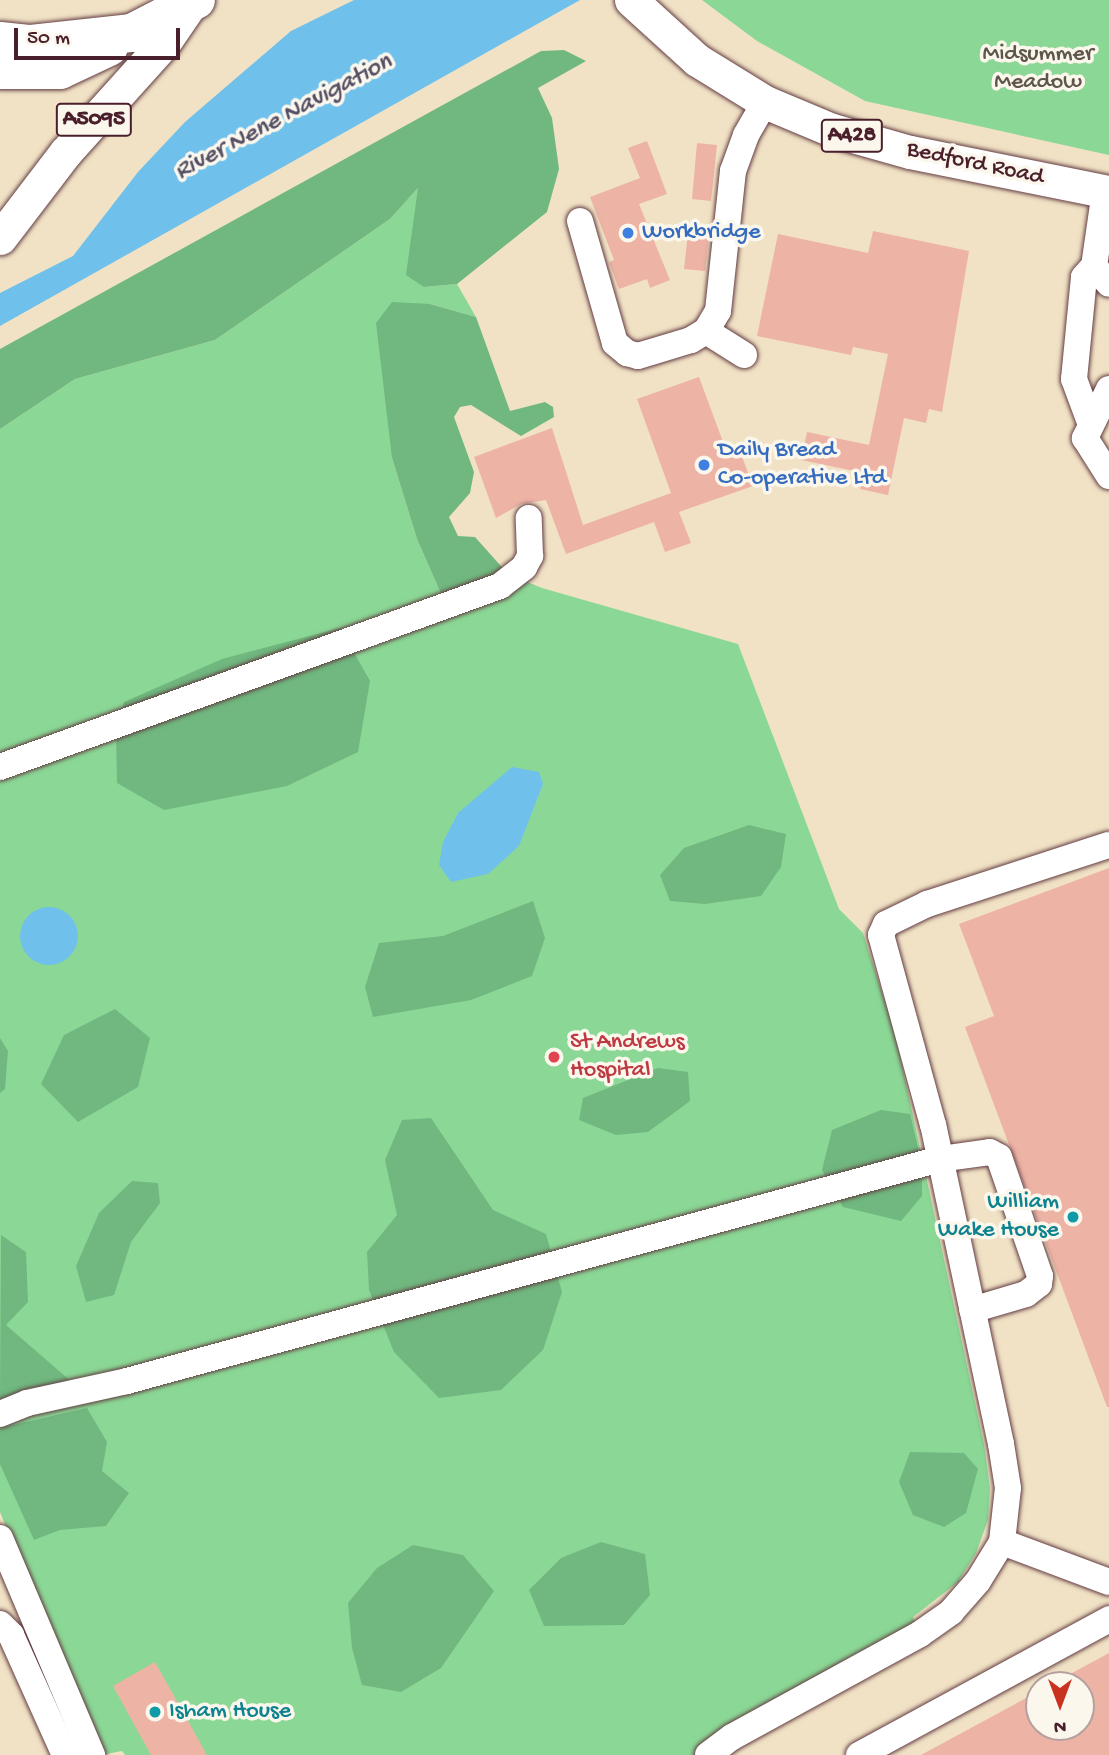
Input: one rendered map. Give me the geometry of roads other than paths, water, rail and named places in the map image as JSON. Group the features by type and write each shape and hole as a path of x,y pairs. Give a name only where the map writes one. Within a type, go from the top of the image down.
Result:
{"highway":[{"path":"0,70 60,70 90,58 132,33 193,3"},
{"path":"0,41 31,44 132,33"}],"main road":[{"name":"Bedford Road","path":"631,0 697,60 765,102 831,130 910,152 1107,192"},
{"name":"A5095","path":"0,238 65,153 164,43 193,3"}],"lane":[{"path":"580,221 602,290 615,343 627,353 638,356 691,340 706,331 718,311 733,171 746,135 765,102"},
{"path":"1091,425 1074,379 1084,277 1102,275 1107,192"},
{"path":"706,331 744,355"},
{"path":"1109,389 1085,438 1109,476"},
{"path":"0,767 500,586 524,567 530,556 529,519"},
{"path":"708,1755 732,1737 920,1634 951,1612 978,1581 1002,1542 1008,1488 940,1159 903,1004 885,956 881,935 886,923 927,904 1109,845"},
{"path":"0,1414 27,1403 163,1371 940,1159 990,1152 999,1157 1041,1276 1039,1284 1026,1294 972,1310"},
{"path":"0,1538 92,1755"},
{"path":"1002,1542 1109,1582"},
{"path":"859,1755 1109,1619"},
{"path":"0,1624 11,1635 65,1755"}],"water":[{"name":"River Nene Navigation","path":"354,0 580,0 0,326 0,293 73,256 138,172 185,122 291,31"},
{"path":"512,767 539,772 543,784 519,846 488,874 451,882 439,865 443,842 458,813"},
{"path":"49,907 60,909 73,920 78,936 76,947 65,960 49,965 38,963 25,952 20,936 22,925 33,912"}],"place":[{"name":"Workbridge","path":"628,233"},
{"name":"Daily Bread Co-operative Ltd","path":"704,465"},
{"name":"St Andrews Hospital","path":"554,1057"},
{"name":"William Wake House","path":"1073,1217"},
{"name":"Isham House","path":"155,1712"}],"park label":[{"name":"Midsummer Meadow","path":"1038,69"}]}
